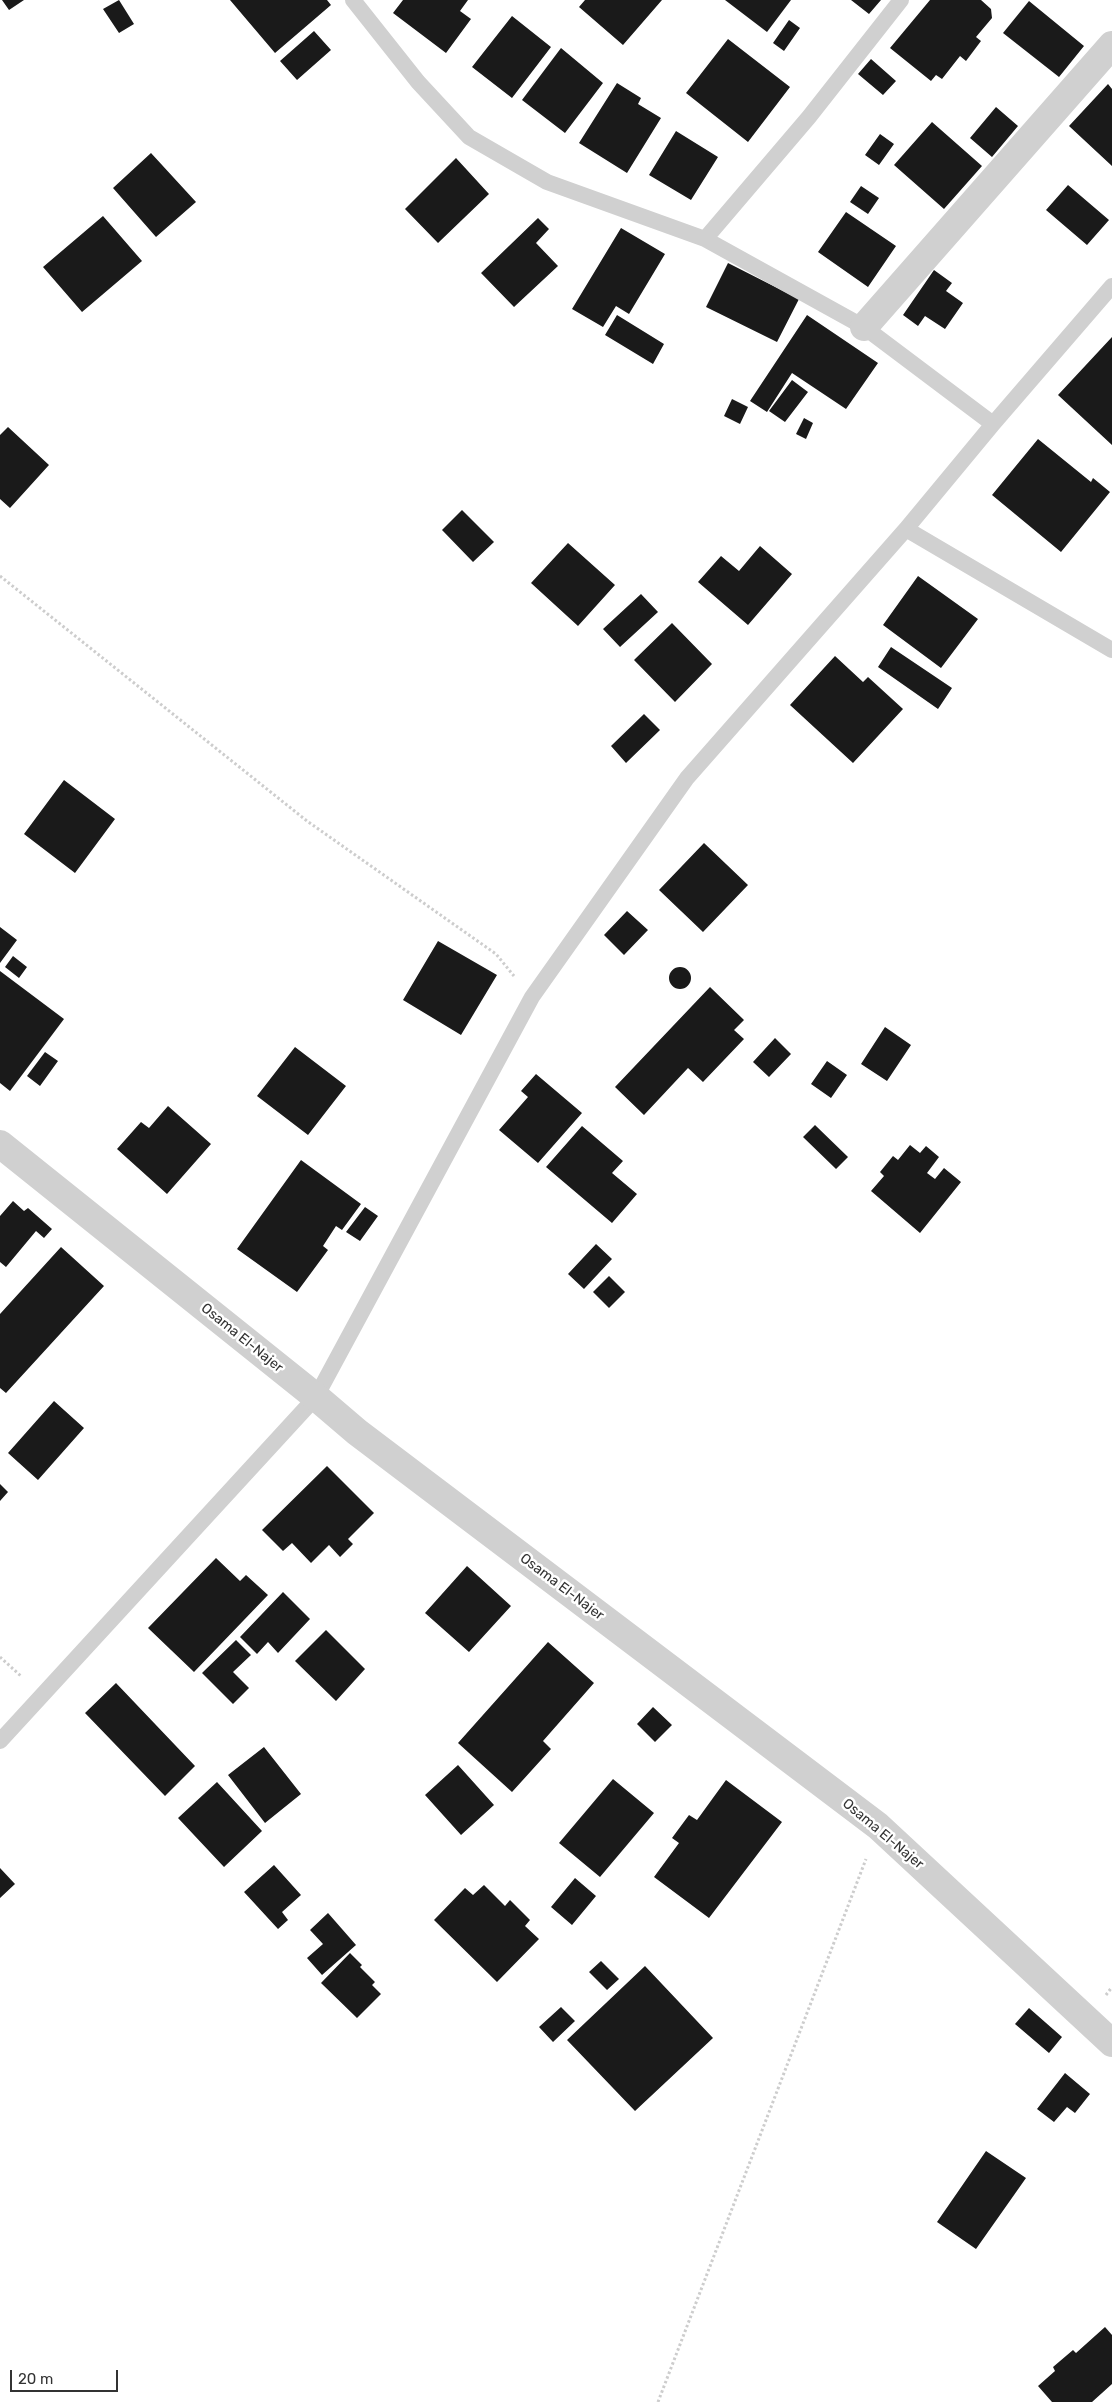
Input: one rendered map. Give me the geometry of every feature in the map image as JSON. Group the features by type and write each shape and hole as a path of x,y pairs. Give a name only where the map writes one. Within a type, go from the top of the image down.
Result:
{"street":[{"path":"864,327 1112,45"},
{"name":"Osama El-Najer","path":"0,1144 357,1432 878,1826 1112,2043"}],"lane":[{"path":"353,0 418,82 469,137 547,182 705,238 864,327 992,424"},
{"path":"705,238 809,117 901,0"},
{"path":"0,1741 316,1397 532,997 686,778 906,530 992,424 1112,286"},
{"path":"906,530 1112,650"}],"path":[{"path":"0,576 307,821 496,954 532,997"},
{"path":"658,2402 878,1826"}],"building":[{"path":"2,0 24,0 9,10"},
{"path":"119,0 134,24 119,33 103,9"},
{"path":"230,0 327,0 331,5 275,53"},
{"path":"403,0 468,0 460,11 471,19 446,53 393,13"},
{"path":"585,0 662,0 623,45 579,7"},
{"path":"725,0 791,0 767,32"},
{"path":"851,0 881,0 869,14"},
{"path":"930,0 981,0 991,9 992,18 976,37 981,41 966,61 960,56 942,79 936,75 931,81 890,48"},
{"path":"1029,1 1084,46 1059,77 1003,33"},
{"path":"512,16 551,47 512,98 472,67"},
{"path":"789,20 800,28 784,51 773,43"},
{"path":"314,31 331,50 297,80 280,61"},
{"path":"728,39 790,87 748,142 686,93"},
{"path":"561,48 603,83 565,133 522,100"},
{"path":"871,59 896,81 883,95 858,74"},
{"path":"617,83 641,98 638,104 661,118 627,173 579,143"},
{"path":"1108,84 1112,89 1112,166 1069,126"},
{"path":"996,107 1018,126 992,157 970,138"},
{"path":"932,122 982,166 944,209 894,165"},
{"path":"676,131 718,157 691,200 649,175"},
{"path":"880,134 894,144 879,165 865,155"},
{"path":"151,153 196,202 156,237 113,188"},
{"path":"456,158 489,194 438,243 405,209"},
{"path":"1068,185 1109,220 1087,245 1046,210"},
{"path":"861,186 879,198 868,214 850,202"},
{"path":"846,212 896,246 868,287 818,252"},
{"path":"103,216 142,261 82,312 43,267"},
{"path":"538,218 549,229 536,243 558,266 514,307 481,273"},
{"path":"621,228 665,254 629,314 616,306 603,327 572,309"},
{"path":"728,263 799,299 777,342 706,307"},
{"path":"934,270 952,283 946,291 963,303 945,329 925,316 918,326 903,315"},
{"path":"617,315 664,344 653,364 605,335"},
{"path":"807,315 878,363 846,409 792,373 767,412 750,401"},
{"path":"1112,337 1112,445 1058,395"},
{"path":"792,380 808,392 785,422 769,411"},
{"path":"732,399 748,407 740,424 724,416"},
{"path":"804,418 813,423 806,439 796,434"},
{"path":"8,427 49,465 10,508 0,499 0,435"},
{"path":"1038,439 1091,482 1093,478 1110,492 1061,552 992,495"},
{"path":"462,510 494,542 473,562 442,530"},
{"path":"568,543 615,585 578,626 531,583"},
{"path":"760,546 792,574 748,625 698,582 721,556 739,571"},
{"path":"918,576 978,619 941,668 883,625"},
{"path":"641,594 658,612 620,647 603,629"},
{"path":"672,623 712,664 675,702 634,660"},
{"path":"891,647 952,688 938,709 878,667"},
{"path":"835,656 863,682 868,677 903,709 853,763 790,705"},
{"path":"644,714 660,730 626,763 611,746"},
{"path":"64,780 115,819 75,873 24,834"},
{"path":"704,843 748,885 703,932 659,890"},
{"path":"627,911 648,930 624,955 604,935"},
{"path":"0,927 17,940 0,963"},
{"path":"438,941 497,975 461,1035 403,1000"},
{"path":"13,956 27,967 19,978 5,967"},
{"path":"680,967 688,970 691,978 688,986 680,989 672,986 669,978 672,970"},
{"path":"0,971 64,1019 10,1091 0,1083"},
{"path":"710,987 744,1020 734,1030 744,1039 703,1082 688,1068 644,1115 615,1087"},
{"path":"885,1027 911,1045 887,1081 861,1064"},
{"path":"775,1038 791,1054 769,1077 753,1062"},
{"path":"295,1047 346,1086 308,1135 257,1096"},
{"path":"45,1052 58,1061 40,1086 27,1076"},
{"path":"827,1061 847,1075 831,1098 811,1084"},
{"path":"536,1074 582,1113 538,1163 499,1130 528,1097 521,1091"},
{"path":"168,1106 211,1144 167,1194 117,1149 141,1122 149,1128"},
{"path":"815,1125 848,1157 836,1169 803,1137"},
{"path":"582,1126 623,1161 612,1173 637,1194 612,1223 546,1167"},
{"path":"910,1145 920,1153 926,1146 939,1157 927,1173 935,1179 944,1168 961,1182 920,1233 871,1191 884,1176 880,1172 893,1156 898,1160"},
{"path":"301,1160 361,1204 342,1230 336,1226 323,1246 328,1250 297,1292 237,1249"},
{"path":"13,1201 24,1211 28,1208 52,1229 44,1238 36,1231 6,1267 0,1262 0,1216"},
{"path":"365,1207 378,1216 360,1241 346,1232"},
{"path":"596,1244 612,1259 584,1289 568,1274"},
{"path":"61,1247 104,1286 6,1393 0,1388 0,1314"},
{"path":"609,1276 625,1292 609,1308 593,1292"},
{"path":"54,1401 84,1428 38,1480 8,1453"},
{"path":"327,1466 374,1513 348,1539 353,1544 340,1557 329,1545 311,1563 292,1543 283,1551 262,1530"},
{"path":"0,1484 8,1492 0,1501"},
{"path":"216,1558 240,1581 246,1575 268,1595 194,1672 148,1628"},
{"path":"467,1566 511,1606 469,1652 425,1613"},
{"path":"283,1592 310,1619 278,1653 268,1642 257,1654 240,1637"},
{"path":"326,1630 365,1669 336,1701 295,1661"},
{"path":"236,1640 251,1655 233,1672 249,1688 233,1704 202,1673"},
{"path":"548,1642 594,1683 543,1741 551,1749 512,1792 458,1743"},
{"path":"116,1683 195,1766 165,1796 85,1713"},
{"path":"653,1707 672,1725 655,1742 637,1724"},
{"path":"264,1747 301,1794 265,1823 228,1775"},
{"path":"458,1765 494,1805 461,1835 425,1795"},
{"path":"613,1779 654,1813 600,1877 559,1843"},
{"path":"726,1780 782,1822 709,1918 654,1877 679,1843 672,1838 689,1815 697,1820"},
{"path":"217,1782 262,1831 224,1867 178,1818"},
{"path":"274,1865 301,1895 282,1912 288,1920 278,1929 244,1892"},
{"path":"0,1868 15,1884 0,1898"},
{"path":"575,1878 596,1896 572,1925 551,1907"},
{"path":"484,1885 505,1906 510,1900 530,1920 525,1926 539,1939 497,1982 434,1920 465,1888 473,1895"},
{"path":"328,1913 356,1945 322,1975 307,1958 323,1944 310,1930"},
{"path":"350,1953 362,1965 360,1967 375,1982 372,1985 381,1994 357,2018 321,1983"},
{"path":"601,1961 619,1979 607,1990 589,1972"},
{"path":"645,1966 713,2038 635,2111 567,2040"},
{"path":"561,2007 575,2021 553,2042 539,2027"},
{"path":"1029,2008 1062,2037 1049,2053 1015,2024"},
{"path":"1065,2073 1090,2094 1075,2113 1067,2107 1054,2122 1037,2109"},
{"path":"986,2151 1026,2178 976,2249 937,2222"},
{"path":"1105,2327 1112,2335 1112,2384 1092,2402 1052,2402 1038,2386 1055,2371 1053,2367 1073,2350 1076,2353"}]}
